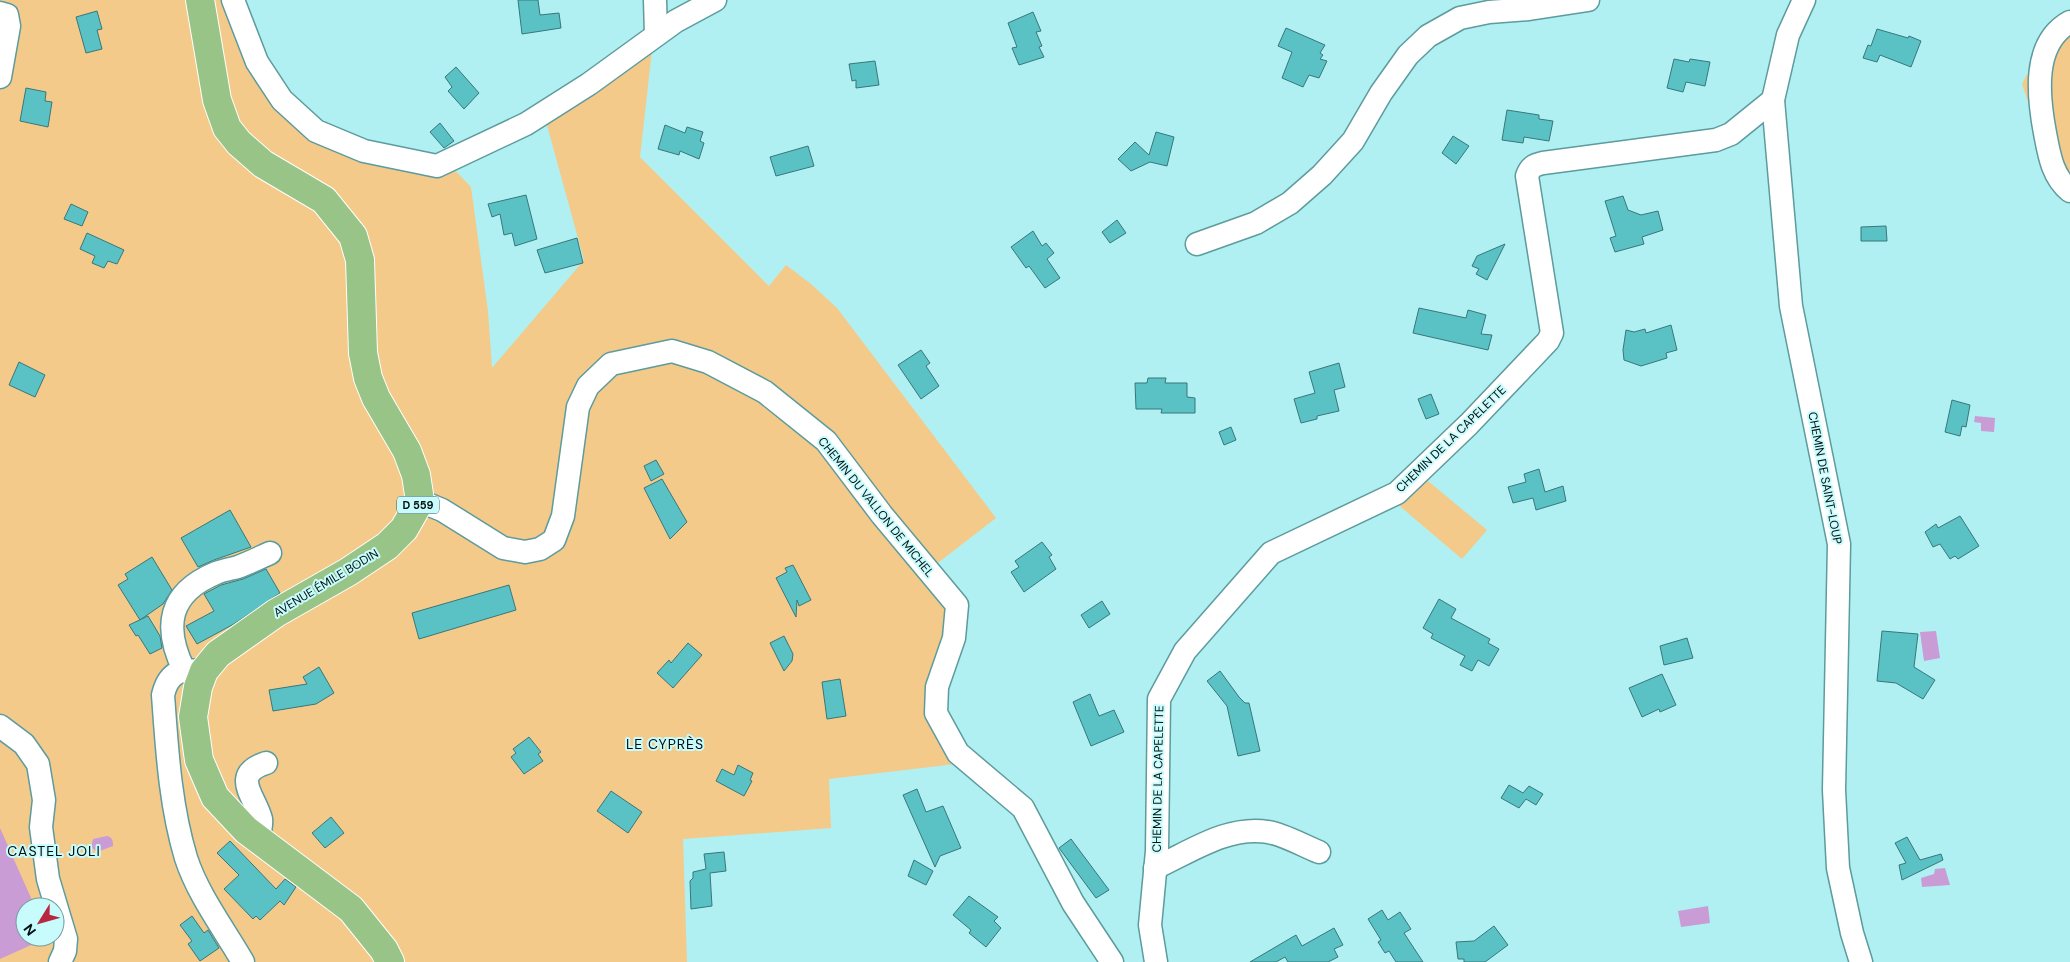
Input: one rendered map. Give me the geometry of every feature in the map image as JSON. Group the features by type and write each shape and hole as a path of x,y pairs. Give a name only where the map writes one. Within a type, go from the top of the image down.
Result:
{"main road":[{"name":"D 559","path":"200,0 217,100 227,128 239,143 263,164 324,200 353,236 360,260 363,353 368,378 376,398 407,451 416,475 420,501"},
{"name":"AVENUE ÉMILE BODIN","path":"390,962 384,950 351,909 246,830 215,796 199,760 193,717 198,687 186,673 387,546 404,529 420,501"}],"street":[{"path":"232,0 257,62 282,100 316,131 364,151 438,166 526,124 589,84 656,35 715,0"},
{"path":"655,0 656,35"},
{"path":"1197,244 1256,223 1290,202 1322,175 1353,142 1381,93 1408,55 1428,36 1460,18 1489,12 1529,9 1588,0"},
{"name":"CHEMIN DE SAINT-LOUP","path":"1804,0 1788,35 1773,100 1791,306 1839,544 1834,780 1838,868 1852,933 1861,962"},
{"path":"0,14 7,15 9,26 0,77"},
{"path":"2070,22 2060,27 2052,38 2045,52 2038,85 2049,157 2055,172 2070,191"},
{"name":"CHEMIN DE LA CAPELETTE","path":"1156,962 1150,925 1155,868 1159,700 1185,651 1271,553 1397,493 1469,424 1548,341 1552,332 1527,176 1529,169 1535,165 1716,140 1731,134 1773,100"},
{"name":"CHEMIN DU VALLON DE MICHEL","path":"420,501 442,510 503,548 525,552 540,549 554,540 563,516 578,407 588,386 611,364 672,351 708,362 765,392 826,441 882,515 957,605 954,638 937,687 936,713 958,753 1023,808 1073,903 1112,962"},
{"path":"243,962 202,893 187,858 168,768 163,695 186,673 176,654 171,635 172,619 176,606 186,593 216,573 238,567 270,553"},
{"path":"0,726 24,744 38,764 44,800 41,827 48,879 66,939 65,952 60,962"},
{"path":"258,839 262,826 261,818 247,787 247,779 249,773 255,767 266,763"},
{"path":"1155,868 1222,836 1246,832 1269,832 1319,852"}],"shaded area":[{"path":"0,0 226,0 306,133 448,163 471,187 488,311 492,368 584,260 545,118 653,41 640,157 769,286 786,265 811,284 837,308 996,518 930,569 961,623 936,702 964,763 829,779 831,828 683,839 687,962 0,962"},
{"path":"2070,18 2070,188 2046,157 2022,84 2052,26"},
{"path":"1975,416 1995,418 1994,432 1981,431 1981,423 1974,422"},
{"path":"1422,476 1487,530 1462,559 1395,502"},
{"path":"1936,631 1940,658 1924,661 1920,632"},
{"path":"0,828 31,897 15,897 15,947 27,947 0,959"},
{"path":"107,836 112,839 113,846 97,852 91,847 93,839"},
{"path":"1945,868 1950,885 1922,887 1921,878 1934,874 1935,869"},
{"path":"1708,906 1710,923 1681,927 1678,911"}],"building":[{"path":"518,0 538,0 540,15 559,13 561,28 522,34"},
{"path":"97,11 102,29 97,30 102,49 86,53 76,17"},
{"path":"1033,12 1041,31 1036,32 1042,46 1039,47 1044,57 1019,65 1012,48 1017,47 1008,23"},
{"path":"1286,28 1325,45 1320,53 1323,55 1320,59 1327,61 1319,78 1309,75 1303,87 1282,78 1292,52 1278,46"},
{"path":"1877,29 1908,38 1909,36 1921,41 1911,67 1880,55 1877,62 1863,58 1868,45 1871,46"},
{"path":"1674,59 1689,62 1690,59 1710,62 1705,86 1686,82 1683,92 1667,88"},
{"path":"875,61 879,85 856,88 856,80 852,81 849,64"},
{"path":"456,67 479,93 464,109 448,91 452,87 445,77"},
{"path":"26,88 46,92 45,101 52,102 48,127 20,121"},
{"path":"1507,110 1539,115 1539,119 1553,121 1549,141 1524,137 1523,143 1502,140"},
{"path":"440,123 454,141 444,148 430,132"},
{"path":"665,125 685,133 687,127 703,132 700,141 704,143 699,159 680,151 679,155 658,149"},
{"path":"1156,132 1174,137 1167,166 1150,162 1131,171 1118,159 1135,142 1149,155"},
{"path":"1453,136 1469,146 1456,164 1442,153"},
{"path":"808,146 814,166 776,176 770,157"},
{"path":"526,195 537,239 515,246 512,233 504,235 500,214 492,217 488,204"},
{"path":"1623,196 1628,210 1641,215 1658,211 1663,230 1642,237 1644,244 1615,252 1610,238 1616,236 1605,201"},
{"path":"71,204 88,212 82,226 64,219"},
{"path":"1117,220 1126,233 1110,243 1102,232"},
{"path":"1886,226 1887,241 1861,241 1861,227"},
{"path":"1033,231 1042,246 1046,243 1054,253 1047,259 1060,278 1045,288 1029,266 1026,268 1011,247"},
{"path":"87,233 124,250 117,264 108,261 104,268 92,263 95,256 80,249"},
{"path":"577,238 583,263 545,273 537,250"},
{"path":"1505,244 1487,280 1476,274 1479,269 1472,266 1477,256"},
{"path":"1419,308 1466,318 1468,310 1486,315 1481,334 1492,335 1488,350 1413,333"},
{"path":"1671,325 1677,350 1666,353 1667,358 1641,366 1624,360 1623,350 1626,330 1634,332 1645,329 1646,333"},
{"path":"921,350 930,363 926,366 939,386 921,399 898,365"},
{"path":"19,362 45,375 35,397 9,385"},
{"path":"1339,363 1345,387 1334,390 1339,411 1317,416 1317,419 1301,423 1294,399 1315,393 1309,372"},
{"path":"1148,378 1166,378 1165,383 1187,383 1187,397 1195,398 1195,413 1161,413 1162,409 1136,409 1135,383 1147,383"},
{"path":"1431,394 1439,414 1426,419 1418,399"},
{"path":"1952,400 1970,405 1966,427 1962,426 1960,436 1945,432"},
{"path":"1231,427 1236,440 1224,445 1219,432"},
{"path":"656,460 664,474 651,481 644,466"},
{"path":"1539,469 1545,492 1563,486 1566,501 1536,510 1533,498 1513,503 1508,487 1526,482 1524,474"},
{"path":"662,479 687,522 670,539 644,488"},
{"path":"230,510 251,547 198,567 181,538"},
{"path":"1960,516 1979,546 1958,559 1955,556 1950,559 1940,544 1933,547 1925,532 1936,524 1938,528"},
{"path":"1042,542 1052,555 1049,557 1056,569 1024,592 1011,572 1019,567 1015,561"},
{"path":"152,557 172,590 163,604 140,620 118,585 128,579 125,574"},
{"path":"793,565 811,600 799,606 797,600 796,617 776,578 787,572 785,568"},
{"path":"266,569 280,593 234,624 197,644 186,626 214,611 204,594 221,585 243,579"},
{"path":"509,585 516,610 419,639 412,613"},
{"path":"1439,599 1456,609 1451,618 1490,639 1488,643 1499,649 1489,666 1478,660 1472,671 1460,665 1465,656 1431,638 1433,634 1423,628"},
{"path":"1102,601 1110,614 1089,628 1081,615"},
{"path":"148,616 160,636 162,648 150,654 129,625"},
{"path":"1882,631 1918,634 1914,667 1935,680 1923,699 1896,683 1877,681"},
{"path":"784,636 793,654 792,661 784,671 770,643"},
{"path":"1687,638 1693,658 1664,665 1660,646"},
{"path":"688,643 702,655 673,688 657,673 669,660 671,663"},
{"path":"319,667 334,693 316,704 273,711 269,690 307,684 303,677"},
{"path":"1220,671 1239,697 1245,703 1249,703 1260,751 1238,756 1227,706 1207,681"},
{"path":"1662,674 1676,705 1660,712 1659,709 1642,717 1629,688"},
{"path":"840,679 846,716 827,719 822,682"},
{"path":"1090,694 1099,716 1114,710 1124,732 1091,746 1073,702"},
{"path":"529,737 541,752 538,754 543,761 524,774 511,757 516,753 513,749"},
{"path":"738,765 753,773 750,780 752,781 744,796 716,781 722,769 734,775"},
{"path":"1509,785 1523,793 1529,786 1543,794 1536,805 1526,799 1519,808 1501,798"},
{"path":"917,789 926,812 943,806 961,848 940,856 935,867 903,795"},
{"path":"611,791 642,812 628,833 597,811"},
{"path":"331,817 344,833 325,848 312,833"},
{"path":"1907,837 1920,860 1941,854 1943,860 1902,880 1899,865 1906,863 1895,843"},
{"path":"1071,839 1109,890 1096,898 1059,848"},
{"path":"230,841 276,889 285,879 296,887 284,905 280,901 260,920 256,916 253,919 224,889 239,875 217,853"},
{"path":"724,852 726,871 710,873 712,906 691,909 690,881 693,878 693,872 706,869 704,854"},
{"path":"914,860 933,871 926,885 908,876"},
{"path":"969,896 998,917 994,921 1001,928 986,947 969,933 971,930 953,915"},
{"path":"1382,910 1388,920 1400,912 1411,929 1404,933 1423,962 1396,962 1389,951 1385,953 1378,942 1381,940 1368,919"},
{"path":"192,916 204,933 208,930 219,948 200,961 188,944 192,941 180,925"},
{"path":"1494,926 1508,945 1485,962 1464,962 1464,959 1458,959 1456,942 1474,941"},
{"path":"1334,928 1343,945 1334,949 1338,957 1328,962 1288,962 1285,957 1276,962 1250,962 1296,935 1302,946"}],"district":[{"name":"LE CYPRÈS","path":"665,744"},
{"name":"CASTEL JOLI","path":"54,851"}]}
